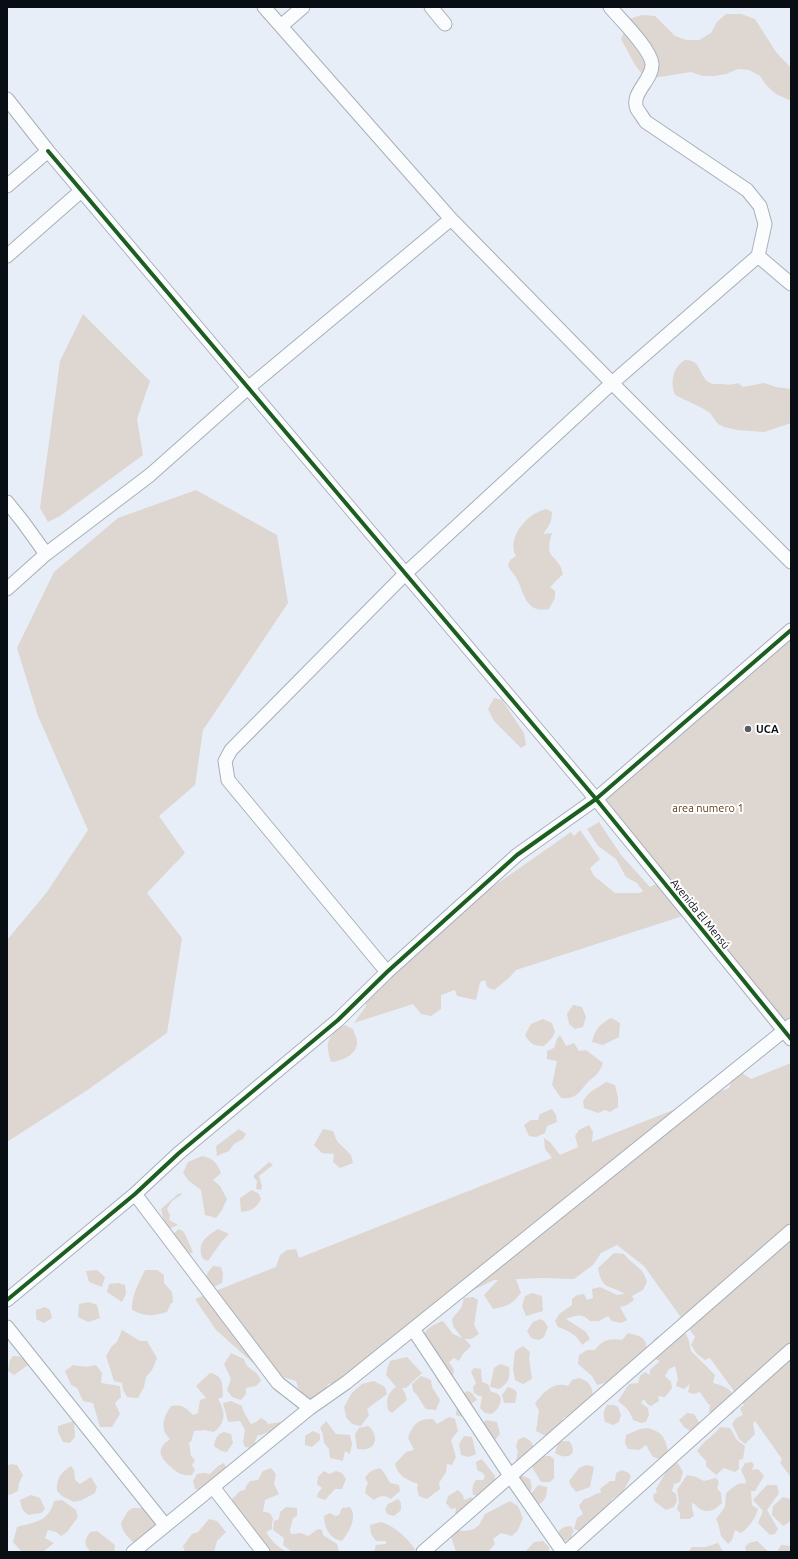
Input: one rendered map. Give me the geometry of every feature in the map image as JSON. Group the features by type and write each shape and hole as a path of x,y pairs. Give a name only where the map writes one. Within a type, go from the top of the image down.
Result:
{"street":[{"path":"264,7 452,219 612,383 791,562"},
{"path":"281,26 303,7"},
{"path":"431,7 445,24"},
{"path":"387,972 228,780 225,760 231,750 405,574 612,383 758,256 765,224 760,206 747,190 646,122 637,108 637,96 650,75 652,63 646,48 610,7"},
{"name":"Avenida El Mensú","path":"7,99 81,191 596,799 788,1031"},
{"path":"7,186 48,151"},
{"path":"7,256 81,191"},
{"path":"7,589 46,554 150,475 248,388 452,219"},
{"path":"758,256 791,284"},
{"path":"7,502 46,554"},
{"path":"7,1300 135,1194 179,1153 338,1020 387,972 517,855 596,799 791,630"},
{"path":"132,1552 310,1408 347,1382 788,1031"},
{"path":"135,1194 278,1383 310,1408"},
{"path":"423,1552 791,1231"},
{"path":"7,1327 166,1525"},
{"path":"412,1329 510,1477 564,1552 791,1350"},
{"path":"213,1487 263,1552"}],"green space":[{"path":"726,14 741,14 755,19 776,52 791,68 791,101 776,94 767,86 760,76 749,70 738,69 726,74 714,76 703,76 691,72 653,78 641,73 621,39 629,19 642,15 655,16 675,36 686,40 699,40 711,33 717,22"},
{"path":"83,314 150,381 137,419 143,455 60,516 48,522 40,508 60,361"},
{"path":"685,360 697,364 704,378 712,384 730,385 738,383 743,387 764,383 776,387 791,389 791,423 764,432 737,430 718,424 710,413 675,395 673,380 675,371"},
{"path":"196,490 277,535 288,603 203,730 195,785 159,816 185,853 147,893 182,938 167,1033 89,1089 7,1142 7,940 47,892 88,830 38,716 17,648 54,572 118,518"},
{"path":"546,509 552,512 552,515 550,524 543,534 552,533 549,549 550,553 558,562 563,574 550,587 555,591 555,598 549,609 542,610 531,606 525,598 517,579 508,566 510,560 516,556 514,541 520,527 532,515"},
{"name":"area numero 1","path":"791,621 791,1039 689,914 516,970 509,978 494,990 487,987 485,980 480,982 476,1000 457,996 455,990 441,995 441,1009 431,1016 421,1014 413,1004 354,1023 366,1006 364,1000 369,994 374,995 402,955 471,902 571,832 574,836 580,830 600,859 590,868 594,876 615,893 640,893 643,891 637,883 626,877 616,859 598,846 587,829 599,822 621,855 650,887 662,881 596,799"},
{"path":"494,698 502,700 524,733 526,745 521,748 494,721 488,709"},
{"path":"573,1005 582,1007 586,1017 583,1027 575,1029 569,1024 567,1014"},
{"path":"611,1018 620,1023 619,1037 603,1045 592,1042 598,1027"},
{"path":"543,1019 552,1023 555,1032 552,1038 544,1046 538,1046 529,1041 525,1035 531,1024"},
{"path":"345,1025 353,1029 357,1040 356,1047 352,1054 344,1059 331,1062 328,1049 329,1040 334,1033"},
{"path":"560,1035 566,1046 574,1043 579,1051 586,1050 603,1063 600,1070 577,1095 570,1098 561,1098 552,1085 557,1061 547,1059 547,1051 554,1048"},
{"path":"791,1063 791,1477 780,1463 782,1459 755,1421 753,1424 755,1434 745,1444 739,1439 732,1424 736,1418 743,1415 740,1408 744,1405 710,1358 705,1360 697,1354 691,1345 695,1337 644,1266 617,1245 601,1253 593,1265 574,1279 516,1279 521,1293 512,1303 502,1307 493,1309 484,1295 498,1280 494,1280 469,1292 337,1383 328,1384 325,1394 315,1400 307,1399 298,1388 296,1381 262,1371 216,1330 195,1299 276,1267 280,1255 287,1250 296,1249 299,1258 552,1158 545,1149 544,1138 550,1142 560,1155 578,1147 575,1136 579,1130 589,1125 593,1132 592,1142 729,1088 737,1075 742,1073 751,1079"},
{"path":"606,1082 615,1085 618,1098 618,1107 610,1112 605,1110 598,1113 584,1108 583,1101 589,1093"},
{"path":"552,1109 556,1115 557,1122 547,1126 545,1133 536,1137 529,1136 524,1125 531,1120 538,1120 540,1114"},
{"path":"239,1129 246,1134 243,1139 234,1144 229,1151 217,1156 216,1146"},
{"path":"323,1129 333,1131 337,1141 351,1155 353,1163 340,1168 333,1162 334,1154 322,1153 314,1145"},
{"path":"202,1156 212,1160 218,1166 221,1173 213,1180 220,1186 227,1199 216,1218 205,1215 201,1190 189,1181 183,1173 188,1162"},
{"path":"269,1162 273,1165 259,1176 262,1186 261,1190 256,1189 257,1181 253,1176"},
{"path":"252,1190 259,1194 261,1199 253,1208 248,1211 241,1212 240,1198"},
{"path":"182,1193 172,1201 167,1209 170,1215 169,1220 178,1225 171,1228 168,1227 164,1222 161,1209 178,1194"},
{"path":"179,1229 184,1232 193,1252 189,1254 180,1248 172,1235"},
{"path":"218,1229 229,1234 222,1241 208,1261 203,1259 201,1249 203,1241"},
{"path":"614,1253 624,1254 641,1270 647,1282 643,1290 632,1296 634,1300 627,1305 620,1307 627,1320 621,1323 612,1321 608,1316 599,1321 590,1321 582,1316 573,1316 566,1319 586,1332 590,1339 582,1345 572,1334 558,1327 555,1321 559,1314 572,1305 572,1299 577,1295 584,1294 587,1300 593,1298 592,1289 600,1287 617,1295 625,1294 604,1284 598,1268"},
{"path":"213,1266 221,1267 223,1274 222,1283 211,1288 205,1279"},
{"path":"97,1270 105,1277 102,1287 89,1282 86,1271"},
{"path":"145,1270 157,1270 164,1275 164,1283 172,1292 173,1303 171,1303 167,1312 149,1315 141,1314 132,1310 134,1295"},
{"path":"118,1283 125,1285 126,1294 122,1302 107,1292 109,1284"},
{"path":"532,1293 542,1296 543,1311 526,1316 522,1306 525,1296"},
{"path":"473,1297 478,1300 474,1325 479,1334 471,1339 464,1339 471,1346 463,1354 459,1361 454,1358 449,1362 454,1370 452,1379 443,1388 437,1380 434,1370 421,1355 417,1345 427,1330 433,1325 443,1321 453,1334 462,1338 453,1326 452,1319 461,1308 464,1298"},
{"path":"89,1302 97,1305 100,1318 88,1322 78,1317 79,1304"},
{"path":"45,1307 50,1310 52,1318 44,1323 36,1319 36,1310"},
{"path":"540,1319 544,1321 548,1327 544,1337 539,1340 531,1338 527,1331 533,1322"},
{"path":"122,1330 140,1341 147,1341 157,1358 152,1370 146,1377 144,1387 138,1398 127,1397 123,1390 122,1383 114,1381 106,1356 112,1346 117,1342"},
{"path":"628,1333 641,1337 645,1341 647,1354 615,1380 597,1385 592,1376 578,1364 579,1355 587,1350 595,1350 600,1344 607,1340 622,1340"},
{"path":"667,1334 686,1334 691,1351 715,1375 713,1383 726,1388 733,1395 736,1405 732,1414 723,1417 713,1415 709,1412 710,1405 700,1392 693,1394 688,1392 690,1384 684,1389 676,1386 678,1379 675,1366 669,1369 665,1376 671,1382 672,1388 665,1397 658,1396 659,1401 651,1406 647,1404 644,1399 641,1403 648,1408 649,1415 646,1422 641,1423 633,1420 631,1414 618,1401 629,1384 638,1383 640,1376 645,1372 650,1375 650,1370 660,1361 655,1359 650,1349 652,1342 658,1337"},
{"path":"523,1346 530,1352 529,1359 532,1379 523,1384 515,1380 513,1369 515,1351"},
{"path":"231,1353 244,1359 247,1366 257,1374 261,1381 256,1386 246,1388 246,1394 241,1400 232,1397 227,1390 231,1379 224,1364"},
{"path":"13,1356 22,1358 28,1365 14,1375 8,1371 10,1360"},
{"path":"407,1357 422,1373 406,1388 402,1388 407,1400 392,1413 388,1410 387,1400 389,1394 396,1387 386,1375 387,1369 390,1361"},
{"path":"500,1364 509,1367 510,1374 508,1380 505,1385 499,1389 490,1387 494,1368"},
{"path":"73,1365 86,1367 96,1365 102,1373 101,1383 120,1386 121,1397 115,1403 120,1414 112,1427 100,1427 93,1403 83,1401 77,1388 71,1385 65,1371"},
{"path":"474,1368 481,1369 482,1382 488,1384 491,1392 496,1393 501,1398 498,1408 492,1414 485,1413 480,1408 482,1396 474,1393 473,1387 476,1383 471,1372"},
{"path":"210,1373 218,1376 222,1384 223,1397 218,1399 224,1416 223,1420 214,1432 204,1430 194,1431 191,1442 189,1442 191,1456 195,1460 192,1465 195,1470 192,1475 182,1474 177,1472 163,1459 161,1455 161,1449 170,1439 164,1427 166,1414 171,1406 178,1405 188,1410 193,1415 198,1413 200,1400 206,1398 196,1386"},
{"path":"421,1376 431,1380 432,1387 440,1400 436,1410 426,1409 413,1391 412,1384"},
{"path":"579,1378 586,1381 590,1385 593,1397 576,1414 563,1418 562,1424 548,1437 536,1431 539,1411 535,1403 549,1389 557,1385 568,1386 572,1380"},
{"path":"374,1381 385,1387 387,1394 367,1409 369,1415 361,1426 352,1424 346,1417 344,1407 352,1393 362,1384"},
{"path":"508,1387 515,1390 517,1393 515,1403 504,1403 502,1395"},
{"path":"467,1391 472,1393 477,1400 472,1403 472,1409 466,1418 456,1415 460,1398"},
{"path":"231,1401 242,1406 244,1413 251,1424 261,1418 268,1424 280,1422 282,1428 274,1434 271,1431 258,1435 255,1441 256,1446 252,1448 245,1447 243,1442 245,1430 240,1421 228,1422 223,1403"},
{"path":"607,1405 614,1405 618,1407 621,1415 619,1422 613,1425 605,1422 604,1413"},
{"path":"687,1413 694,1414 700,1424 690,1431 684,1427 679,1420"},
{"path":"449,1417 455,1419 458,1431 451,1440 456,1457 452,1465 447,1464 446,1472 439,1483 440,1489 427,1499 419,1496 417,1488 418,1484 401,1475 395,1464 406,1452 414,1450 408,1438 411,1429 416,1423 423,1420 433,1419 437,1424"},
{"path":"486,1420 497,1422 500,1434 488,1448 481,1425"},
{"path":"74,1421 75,1437 70,1443 63,1442 58,1432 58,1426"},
{"path":"326,1421 336,1434 350,1435 352,1444 350,1454 345,1451 343,1461 330,1458 329,1449 324,1443 323,1434 320,1428"},
{"path":"368,1426 373,1431 375,1442 367,1449 357,1449 355,1434 359,1428"},
{"path":"720,1427 730,1428 737,1440 745,1446 743,1459 739,1460 739,1469 735,1472 724,1468 716,1475 706,1466 706,1461 697,1451"},
{"path":"648,1428 660,1433 664,1438 668,1450 663,1460 653,1457 646,1445 639,1450 628,1449 625,1443 626,1435 640,1429"},
{"path":"313,1431 320,1434 320,1440 312,1447 305,1445 305,1436"},
{"path":"224,1432 231,1434 233,1443 227,1452 221,1451 214,1446 217,1437"},
{"path":"464,1436 472,1437 476,1454 469,1457 461,1455 459,1444"},
{"path":"523,1437 533,1444 534,1449 522,1464 516,1461 518,1452 516,1446 518,1440"},
{"path":"569,1441 572,1446 573,1449 571,1455 564,1456 555,1453 558,1443"},
{"path":"541,1456 550,1456 554,1459 554,1478 550,1482 541,1482 532,1467 535,1461"},
{"path":"482,1459 495,1476 495,1483 484,1496 473,1495 472,1491 476,1480 483,1480 485,1477 483,1473 477,1470 476,1462"},
{"path":"752,1462 754,1465 752,1470 758,1469 764,1476 755,1491 751,1491 752,1505 758,1509 749,1525 741,1533 735,1530 732,1540 728,1544 721,1536 716,1519 725,1507 726,1493 737,1484 745,1484 746,1481 741,1470 745,1463"},
{"path":"224,1463 230,1476 203,1490 195,1489 193,1481 197,1474 210,1474 218,1466"},
{"path":"678,1463 683,1472 680,1482 674,1484 672,1491 676,1494 677,1501 674,1507 666,1510 654,1501 653,1495 657,1492 656,1489 670,1465"},
{"path":"11,1464 17,1465 23,1475 19,1483 18,1491 7,1495 7,1466"},
{"path":"586,1465 594,1467 590,1487 576,1492 569,1481 579,1468"},
{"path":"71,1466 74,1470 75,1480 80,1484 91,1477 97,1487 95,1493 82,1500 74,1502 62,1496 57,1491 58,1479 64,1471"},
{"path":"271,1468 276,1474 274,1484 279,1494 265,1500 263,1512 270,1513 273,1519 272,1529 266,1532 275,1544 287,1552 267,1552 246,1527 248,1522 239,1514 230,1501 240,1491 245,1490 250,1481 258,1480 263,1471"},
{"path":"380,1468 390,1483 399,1485 400,1491 391,1499 382,1496 374,1500 365,1493 368,1483 365,1478 371,1471"},
{"path":"622,1470 629,1473 631,1477 622,1493 612,1499 609,1506 583,1532 574,1529 577,1518 583,1514 579,1506 584,1499 601,1493 600,1489 610,1481 615,1481 616,1473"},
{"path":"324,1471 329,1474 336,1471 342,1473 346,1479 342,1489 335,1489 325,1500 317,1497 322,1488 317,1484 318,1477"},
{"path":"521,1475 530,1479 532,1488 530,1492 525,1492 518,1479"},
{"path":"687,1475 704,1481 716,1478 719,1482 717,1488 721,1493 722,1503 715,1509 706,1511 700,1509 692,1503 694,1516 689,1519 680,1519 680,1513 677,1509 679,1502 677,1490"},
{"path":"538,1485 547,1487 547,1493 546,1498 538,1505 530,1495"},
{"path":"767,1485 777,1485 779,1493 767,1510 778,1529 775,1534 770,1535 758,1523 763,1511 753,1500"},
{"path":"458,1490 463,1495 464,1500 471,1497 476,1500 459,1517 455,1513 456,1508 451,1509 446,1503 448,1496"},
{"path":"31,1495 40,1498 45,1509 41,1513 28,1515 22,1509 20,1500"},
{"path":"783,1497 791,1500 791,1521 783,1526 772,1515 773,1506"},
{"path":"398,1499 401,1503 401,1510 394,1516 387,1514 385,1509 388,1504"},
{"path":"62,1500 76,1510 78,1517 67,1532 61,1536 56,1532 48,1530 45,1538 54,1543 43,1552 24,1552 20,1550 13,1542 17,1527 41,1520 49,1513 54,1501"},
{"path":"510,1501 518,1506 523,1518 518,1530 512,1536 501,1533 493,1539 495,1544 488,1552 456,1552 451,1536 454,1530 465,1531 474,1529 479,1525 485,1514"},
{"path":"286,1507 297,1508 297,1516 293,1518 290,1530 291,1534 301,1533 308,1536 318,1529 322,1530 323,1535 337,1544 339,1552 292,1552 283,1545 284,1538 273,1530 274,1521 279,1519 280,1512"},
{"path":"350,1507 353,1515 352,1524 342,1541 338,1540 328,1532 325,1525 324,1516 330,1513 335,1516 339,1515 342,1508"},
{"path":"133,1508 144,1508 158,1523 155,1530 134,1543 124,1532 121,1523 128,1511"},
{"path":"209,1519 217,1521 226,1532 217,1541 214,1552 185,1552 183,1546 192,1534 198,1532"},
{"path":"381,1522 396,1529 404,1536 415,1549 413,1552 374,1552 376,1545 386,1544 386,1541 376,1541 371,1534 370,1525"},
{"path":"571,1526 574,1531 571,1538 563,1542 558,1539 559,1531 564,1527"},
{"path":"97,1531 115,1545 114,1552 88,1552 90,1551 86,1544 87,1537 90,1532"},
{"path":"543,1541 549,1547 549,1552 525,1552 534,1542"},
{"path":"757,1541 769,1552 746,1552 745,1547 749,1543"},
{"path":"718,1543 723,1552 688,1552 692,1547 706,1547"},
{"path":"781,1545 791,1546 791,1552 777,1552"}],"cycle path":[{"path":"48,151 596,799 791,1039"},
{"path":"7,1300 135,1194 179,1153 338,1020 387,972 517,855 596,799 791,630"}],"place":[{"name":"UCA","path":"748,729"}]}
